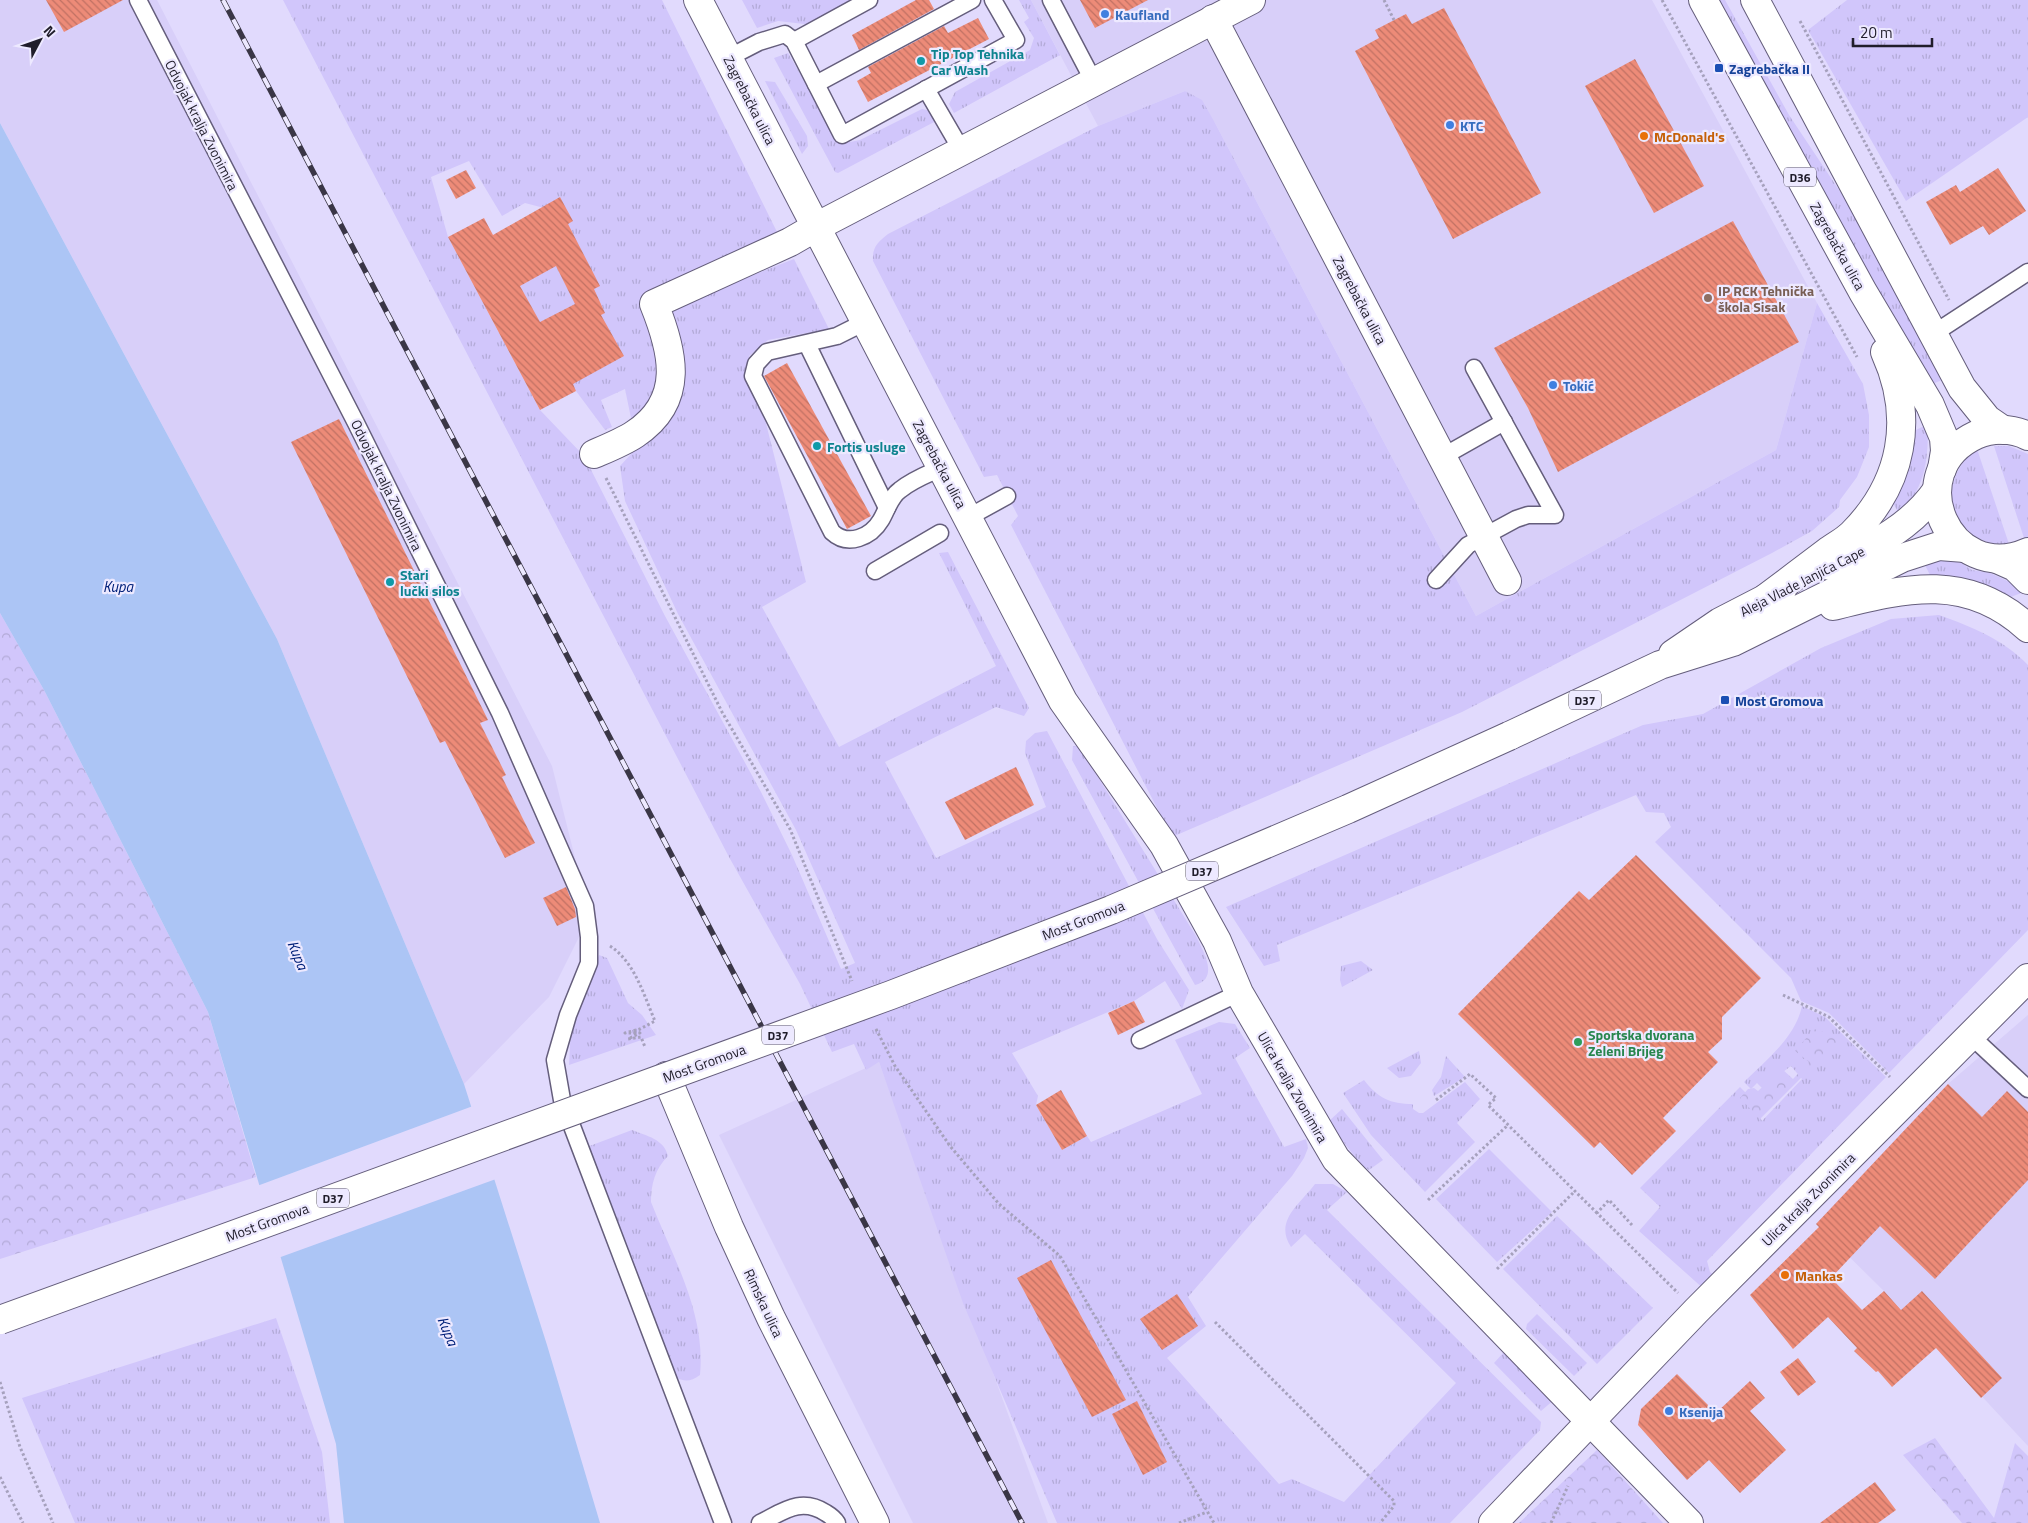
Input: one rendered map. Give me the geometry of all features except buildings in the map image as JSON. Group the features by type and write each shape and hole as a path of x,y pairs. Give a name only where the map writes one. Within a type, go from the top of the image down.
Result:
{"main road":[{"name":"Zagrebačka ulica","path":"698,0 1064,702"},
{"path":"594,454 636,434 654,418 669,393 672,361 666,334 654,304 790,242 1250,0"},
{"name":"Zagrebačka ulica","path":"1704,0 1863,292 1930,405 1944,438 1945,451 1939,480"},
{"path":"1755,0 1962,388 1987,419 2015,433"},
{"name":"Zagrebačka ulica","path":"1214,19 1507,581"},
{"path":"1766,598 1851,535 1882,498 1892,477 1899,455 1902,415 1900,400 1892,368 1875,328 1863,292"},
{"name":"Aleja Vlade Janjića Cape","path":"1660,665 1700,634 1766,598 1891,536 1924,508 1951,453 1966,440 1984,432 2015,433"},
{"name":"D36","path":"1939,480 1938,506 1943,522 1952,536 1965,548 2015,567 2028,580"},
{"name":"Aleja Vlade Janjića Cape","path":"1509,736 1660,665 1732,642 1924,550 1939,546 1965,548"},
{"name":"D36","path":"1997,559 2018,557 2028,552"},
{"path":"1797,610 1834,606 1894,590 1937,588 1974,596 1999,606 2028,628"},
{"name":"Ulica kralja Zvonimira","path":"1064,702 1164,845 1216,941 1240,993 1336,1159 1591,1421"},
{"name":"Most Gromova","path":"0,1320 891,995 1111,910 1348,809 1509,736"},
{"name":"Ulica kralja Zvonimira","path":"1493,1523 1696,1310 2028,978"},
{"name":"Rimska ulica","path":"666,1076 729,1227 771,1318 874,1523"},
{"path":"1591,1421 1688,1523"}],"lane":[{"name":"Odvojak kralja Zvonimira","path":"138,0 356,423 500,713 585,906 589,937 589,963 568,1015 555,1060 562,1100 723,1523"},
{"path":"794,41 869,0"},
{"path":"816,84 972,0"},
{"path":"728,58 759,42 785,34 794,41 842,135 1016,40 992,0"},
{"path":"1051,0 1094,82"},
{"path":"926,89 962,151"},
{"path":"1933,334 1959,319 2028,272"},
{"path":"865,322 837,336 767,352 756,364 753,376 832,532 843,540 854,540 875,527 900,490 941,468"},
{"path":"807,344 887,508"},
{"path":"1436,580 1468,545 1516,518 1528,515 1555,515 1474,368"},
{"path":"1442,457 1504,422"},
{"path":"967,518 1007,496"},
{"path":"875,571 940,533"},
{"path":"1140,1040 1240,993"},
{"path":"1971,1036 2028,1089"},
{"path":"760,1523 793,1506 814,1505 834,1518 837,1523"}],"path":[{"path":"1384,0 1394,20"},
{"path":"1662,0 1861,364"},
{"path":"1797,17 1959,319"},
{"path":"589,937 600,939 618,951 632,970 655,1021 640,1029 625,1033 640,1033 628,1039 641,1037 645,1047"},
{"path":"1783,995 1829,1017 1910,1097"},
{"path":"1436,1100 1470,1074 1496,1098 1488,1105 1696,1310"},
{"path":"1428,1200 1508,1125"},
{"path":"1497,1269 1575,1190"},
{"path":"1597,1213 1609,1200 1632,1225"},
{"path":"1215,1322 1354,1458 1394,1501 1394,1506 1380,1523"},
{"path":"0,1382 20,1447 52,1523"},
{"path":"0,1477 24,1523"},
{"path":"1179,1523 1207,1512"}],"shaded area":[{"path":"0,0 157,0 552,766 581,882 581,933 549,997 464,1084 277,639 0,123"},
{"path":"1031,0 1652,0 1817,303 1776,450 1476,616 1215,123 1185,91 1098,126"},
{"path":"2028,1015 2028,1446 1884,1291 1816,1224 1948,1084"},
{"path":"879,1062 1048,1523 913,1523 719,1135"}],"green space":[{"path":"283,0 662,0 780,238 643,303 665,360 654,406 631,418 625,389 601,400 612,427 605,430 576,391 511,269 544,208 525,203 502,216 469,161 431,177 448,237 540,410 584,456 665,616 761,792 792,855 841,969 855,963 796,830 678,614 625,501 620,466 645,439 678,396 669,308 794,259 829,329 768,340 749,356 806,582 762,607 839,747 996,666 939,553 948,552 1029,708 1024,716 996,707 885,762 936,858 1046,807 1025,753 1026,741 1035,733 1047,731 1157,939 1189,990 1182,1009 1165,981 1134,1001 1012,1053 1038,1096 1036,1105 1062,1150 1087,1136 1091,1142 1202,1094 1175,1040 1219,1022 1235,1024 1250,1048 1235,1058 1284,1147 1306,1139 1308,1148 1292,1176 1188,1297 1206,1326 1167,1358 1279,1484 1292,1479 1344,1502 1456,1383 1305,1234 1291,1247 1286,1238 1285,1229 1287,1221 1296,1206 1315,1184 1333,1184 1347,1192 1327,1210 1541,1422 1540,1430 1450,1523 1057,1523 963,1303 879,1062 866,1070 854,1044 832,1052 800,984 729,857"},
{"path":"742,0 860,0 813,25 778,21 757,28"},
{"path":"1019,0 1031,0 1060,55 954,113 949,104 955,92 1030,50 1034,38 1024,22 1029,18"},
{"path":"1717,0 1725,0 1789,115 1861,223 1947,378 1930,385"},
{"path":"1847,0 2028,0 2028,117 1906,201 1808,30"},
{"path":"788,53 837,137 850,142 860,140 922,109 927,110 936,121 838,173 835,172 774,58"},
{"path":"765,81 775,82 807,136 808,146 802,154"},
{"path":"1185,91 1202,100 1215,123 1476,616 1776,450 1817,303 1863,384 1869,415 1869,447 1857,477 1840,500 1839,507 1812,531 1772,553 1462,712 1172,837 1011,525 1018,516 997,475 984,477 873,261 873,256 876,245 888,234 1098,126"},
{"path":"1928,424 1924,472 1915,494 1899,514 1892,501 1912,432"},
{"path":"1994,446 2009,446 2028,454 2028,539 2025,541"},
{"path":"1977,449 2009,544 1989,542 1973,536 1962,525 1954,511 1952,495 1955,479 1963,463"},
{"path":"1938,558 1961,563 1972,570 1990,573 2012,583 2024,592 2008,598 1947,577 1930,575 1923,561"},
{"path":"0,613 44,690 208,1012 256,1177 0,1259"},
{"path":"1939,615 1975,629 1998,641 2028,665 2028,930 1889,1073 1829,1013 1801,1001 1791,978 1655,842 1671,827 1664,813 1646,812 1636,795 1277,945 1280,961 1264,966 1226,907 1643,725 1703,714 1821,648 1891,619"},
{"path":"1073,746 1080,748 1196,936 1208,964 1207,976 1203,982 1195,985 1186,969 1072,760"},
{"path":"599,955 607,958 628,1003 642,1015 656,1035 569,1065 571,1026"},
{"path":"1361,961 1373,970 1342,987 1340,980 1341,966"},
{"path":"1802,1006 1825,1017 1886,1077 1707,1261 1710,1272 1716,1277 1705,1290 1639,1231 1660,1207 1640,1188 1740,1087 1747,1094 1762,1121 1802,1079 1791,1066 1762,1088 1757,1083 1751,1089 1744,1082 1787,1038"},
{"path":"1814,1029 1830,1034 1838,1041 1760,1119 1740,1098 1748,1089 1754,1088 1758,1091 1782,1069 1793,1079 1809,1062 1795,1051"},
{"path":"1419,1051 1421,1063 1411,1076 1399,1078 1387,1068"},
{"path":"1446,1056 1465,1077 1434,1096 1432,1090 1441,1077"},
{"path":"1364,1080 1385,1099 1398,1103 1413,1104 1413,1109 1419,1113 1423,1113 1465,1082 1480,1099 1457,1123 1475,1142 1425,1192 1371,1135 1343,1093"},
{"path":"1342,1109 1383,1160 1369,1170 1362,1166 1328,1122"},
{"path":"632,1130 659,1142 666,1150 668,1156 660,1166 655,1177 651,1202 686,1286 698,1330 701,1352 700,1375 690,1380 674,1377 587,1147"},
{"path":"1489,1149 1552,1212 1497,1262 1436,1199"},
{"path":"1557,1216 1653,1308 1597,1364 1503,1269"},
{"path":"1537,1314 1587,1363 1574,1376 1526,1329 1527,1324"},
{"path":"276,1318 322,1452 330,1523 75,1523 22,1398"},
{"path":"1504,1352 1555,1399 1541,1411 1494,1363"},
{"path":"1935,1438 1994,1518 2015,1443 2028,1456 2028,1523 1962,1523 1903,1455"},
{"path":"1597,1450 1663,1523 1519,1523"}],"water":[{"name":"Kupa","path":"0,123 277,639 464,1084 547,1345 600,1523 344,1523 336,1444 208,1012 44,690 0,613"}],"pier":[{"path":"473,1106 496,1179 278,1258 257,1186"}],"railway":[{"path":"223,0 1022,1523"}],"place":[{"name":"Kaufland","path":"1105,14"},
{"name":"Tip Top Tehnika Car Wash","path":"921,61"},
{"name":"Zagrebačka II","path":"1719,68"},
{"name":"KTC","path":"1450,125"},
{"name":"McDonald's","path":"1644,136"},
{"name":"IP RCK Tehnička škola Sisak","path":"1708,298"},
{"name":"Tokić","path":"1553,385"},
{"name":"Fortis usluge","path":"817,446"},
{"name":"Stari lučki silos","path":"390,582"},
{"name":"Most Gromova","path":"1725,700"},
{"name":"Sportska dvorana Zeleni Brijeg","path":"1578,1042"},
{"name":"Mankas","path":"1785,1275"},
{"name":"Ksenija","path":"1669,1411"}]}
